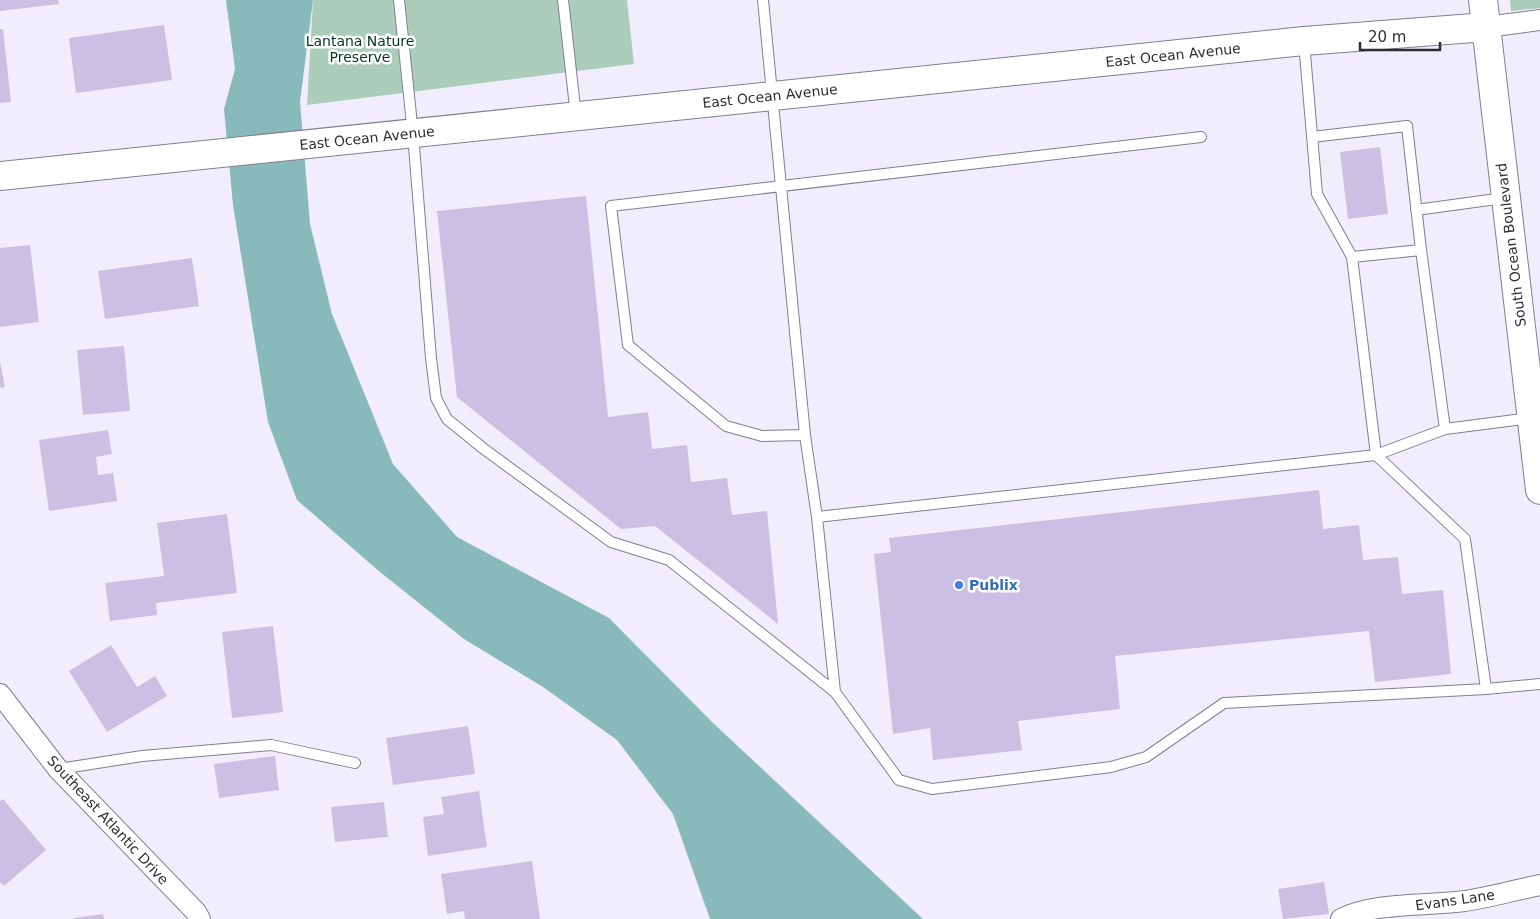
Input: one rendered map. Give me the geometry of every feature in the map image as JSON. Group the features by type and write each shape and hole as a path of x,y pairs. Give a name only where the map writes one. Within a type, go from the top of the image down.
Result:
{"main road":[{"name":"South Ocean Boulevard","path":"1483,0 1506,198 1534,386 1532,418 1540,490"},
{"name":"East Ocean Avenue","path":"0,176 1304,41 1486,27"}],"street":[{"name":"East Ocean Avenue","path":"1486,27 1540,20"},
{"name":"Southeast Atlantic Drive","path":"0,694 58,769 196,912 200,919"},
{"name":"Evans Lane","path":"1340,919 1350,914 1378,909 1466,901 1540,885"}],"lane":[{"path":"399,0 413,134 431,358 436,398 447,419 484,449 611,542 669,560 835,692 899,780 932,789 1120,764 1146,757 1224,703 1486,689 1540,684"},
{"path":"563,0 576,116"},
{"path":"763,0 805,435 835,692"},
{"path":"1304,41 1317,194 1352,258 1376,455 1465,539 1486,689"},
{"path":"1312,137 1407,126 1444,429"},
{"path":"805,435 762,436 726,426 628,345 611,206 1201,136"},
{"path":"1416,210 1506,198"},
{"path":"1352,258 1421,250"},
{"path":"816,517 1376,455 1444,429 1532,418"},
{"path":"58,769 142,756 271,745 355,763"}],"green space":[{"name":"Lantana Nature Preserve","path":"313,0 627,0 634,64 307,105"},
{"path":"1510,0 1540,0 1540,8 1511,11"}],"shaded area":[{"path":"226,0 313,0 300,102 310,224 332,314 393,464 457,537 609,618 713,723 923,919 710,919 673,814 617,740 543,687 464,639 380,572 297,500 268,422 233,205 224,109 235,69"}],"building":[{"path":"0,0 58,0 59,4 0,11"},
{"path":"164,25 172,80 76,93 69,38"},
{"path":"0,29 3,29 11,102 0,103"},
{"path":"1380,147 1388,214 1348,219 1340,152"},
{"path":"586,196 608,417 648,412 652,449 687,445 691,482 727,478 732,515 767,511 778,624 655,526 621,529 457,397 437,211"},
{"path":"30,245 39,322 0,327 0,248"},
{"path":"192,258 199,306 105,319 98,271"},
{"path":"124,346 130,411 83,415 77,350"},
{"path":"0,362 5,387 0,388"},
{"path":"108,430 112,454 96,457 98,475 113,473 117,501 49,511 39,440"},
{"path":"1319,490 1323,529 1359,525 1363,560 1398,557 1402,594 1443,590 1451,674 1375,682 1369,631 1115,656 1120,709 1018,721 1022,750 933,760 930,728 893,734 874,554 891,552 889,538"},
{"path":"227,514 237,593 156,603 157,615 110,621 105,583 164,576 157,523"},
{"path":"273,626 283,712 232,718 222,632"},
{"path":"111,645 137,687 155,676 167,696 107,732 69,671"},
{"path":"468,726 475,774 393,785 386,738"},
{"path":"275,756 279,790 219,798 214,764"},
{"path":"479,791 487,847 428,856 423,817 444,814 441,797"},
{"path":"3,799 46,850 4,886 0,882 0,801"},
{"path":"384,802 388,837 335,842 331,807"},
{"path":"532,861 540,919 465,919 464,911 447,914 441,874"},
{"path":"1324,882 1329,914 1283,919 1278,889"},
{"path":"103,914 104,919 74,919 74,918"}],"place":[{"name":"Publix","path":"959,585"}]}
